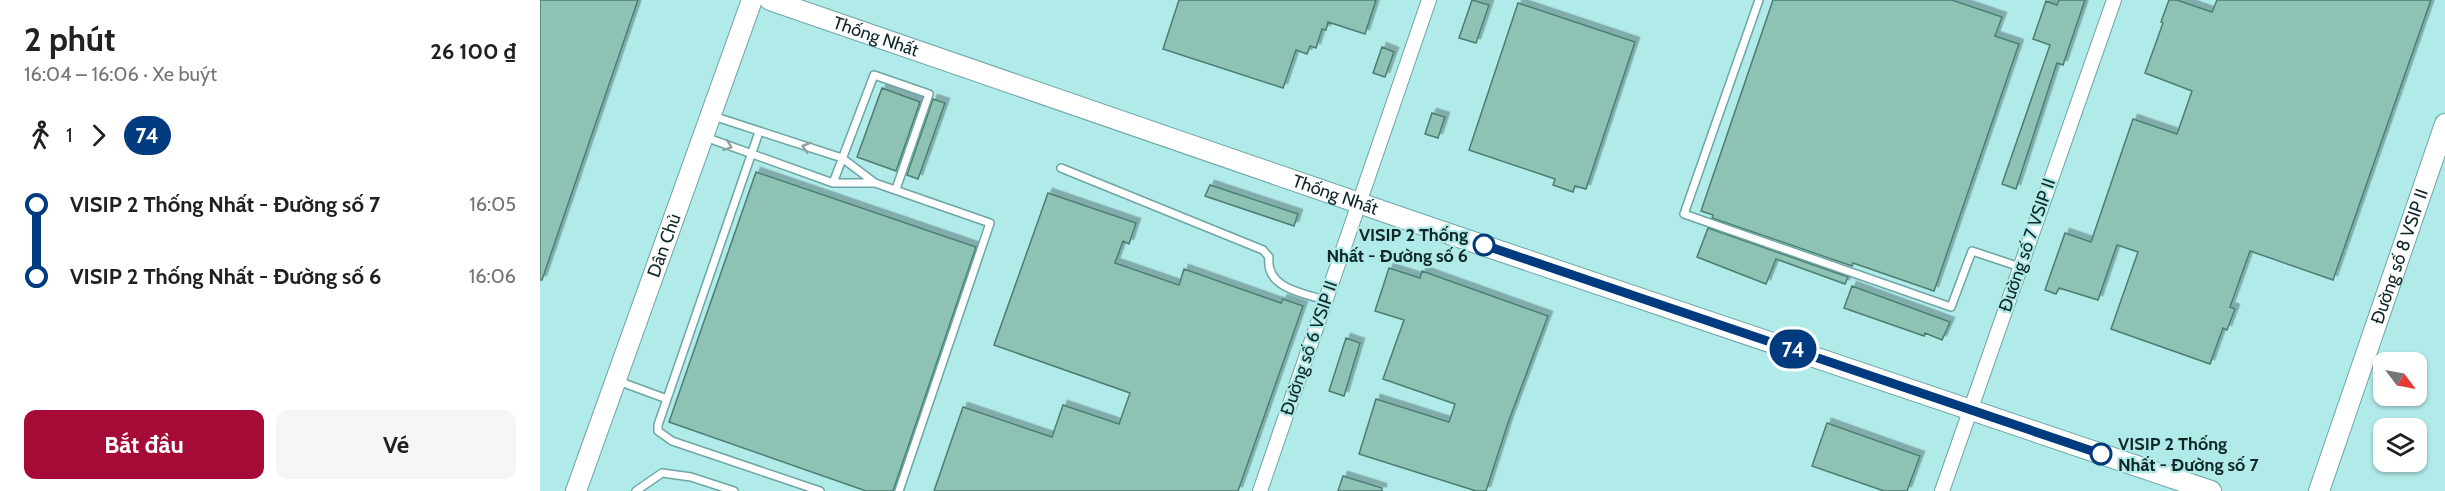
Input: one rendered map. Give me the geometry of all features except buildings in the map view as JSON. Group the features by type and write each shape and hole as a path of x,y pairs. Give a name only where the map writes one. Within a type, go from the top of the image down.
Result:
{"street":[{"name":"Dân Chủ","path":"576,491 752,0"},
{"name":"Thống Nhất","path":"770,0 2211,491"},
{"name":"Đường số 6 VSIP II","path":"1260,491 1429,0"},
{"name":"Đường số 7 VSIP II","path":"1942,491 2114,0"},
{"name":"Đường số 8 VSIP II","path":"2319,491 2445,124"}],"lane":[{"path":"1759,0 1684,214 1951,307 1971,251 2020,267"},
{"path":"833,183 874,75 929,94 896,189"},
{"path":"711,115 842,158 875,183"},
{"path":"759,132 658,425 658,431 665,436 820,491"},
{"path":"703,137 833,183 875,183 990,223 899,491"},
{"path":"1061,168 1263,250 1269,257 1270,275 1278,282 1289,289 1325,300"},
{"path":"615,380 667,399"},
{"path":"636,491 662,473 691,477 734,491"}],"bus line":[{"name":"74","path":"1484,245 2101,454"}],"place":[{"name":"VISIP 2 Thống Nhất - Đường số 6","path":"1484,245"},
{"name":"VISIP 2 Thống Nhất - Đường số 7","path":"2101,454"}]}
